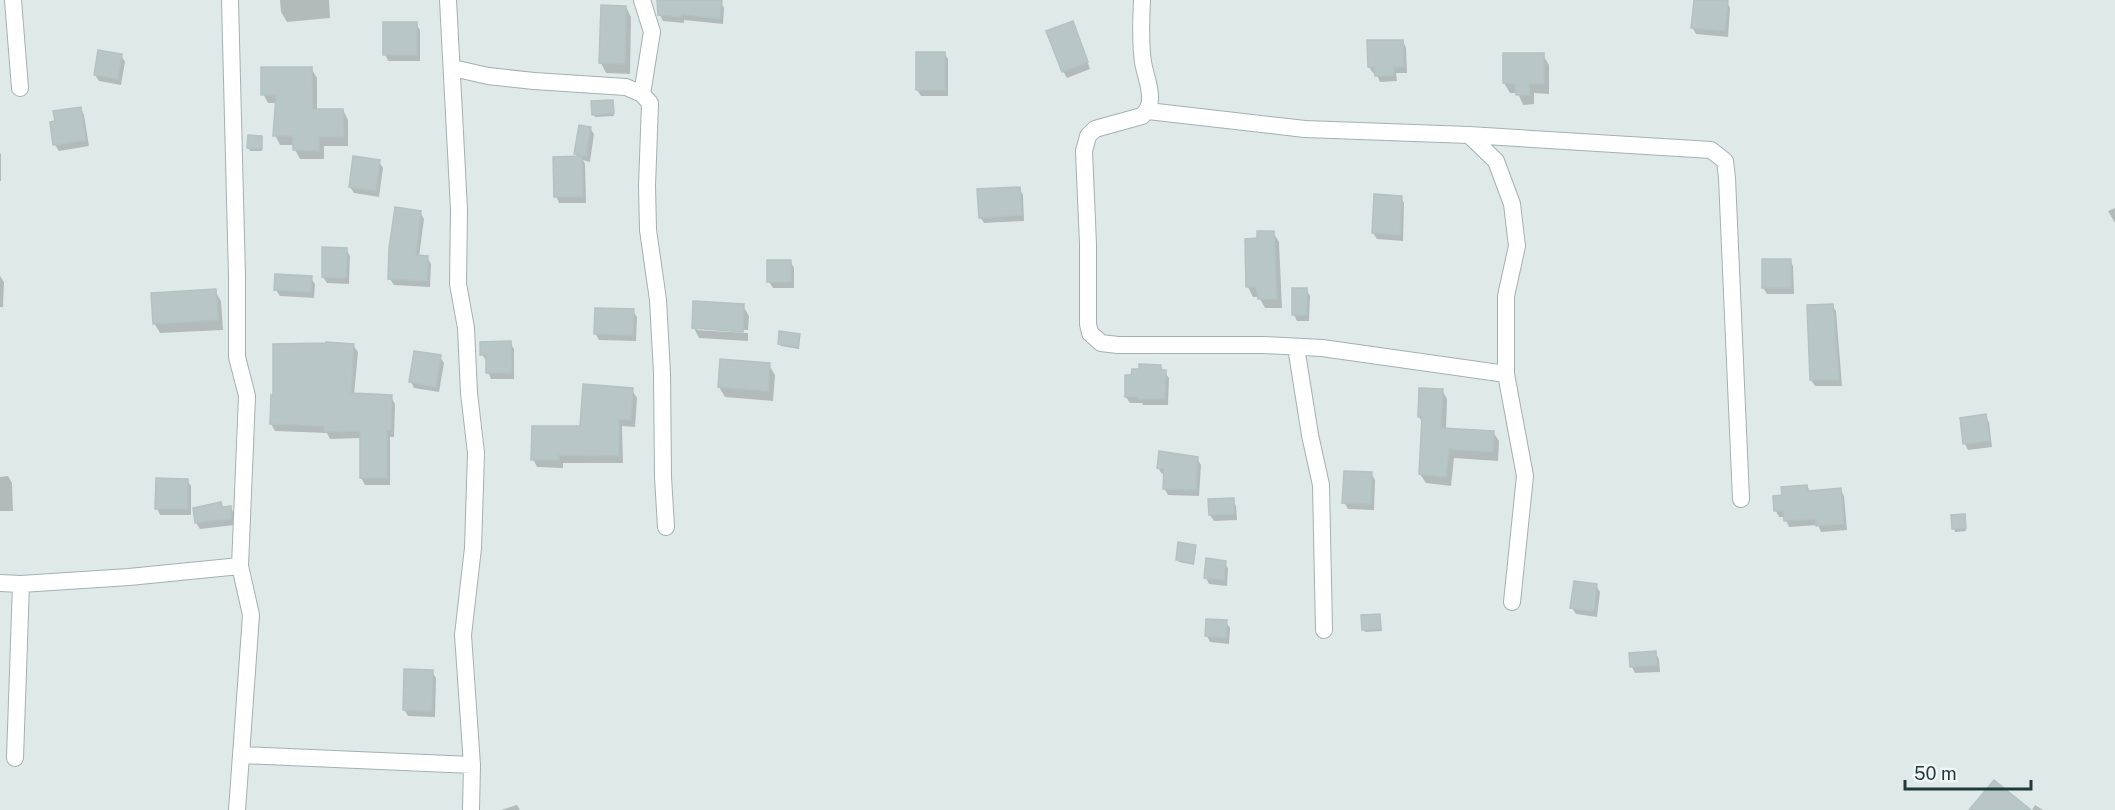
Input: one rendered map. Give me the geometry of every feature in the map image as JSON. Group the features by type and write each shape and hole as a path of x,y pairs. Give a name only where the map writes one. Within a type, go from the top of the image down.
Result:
{"street":[{"path":"13,0 20,88"},
{"path":"230,0 237,357 247,396 240,566 251,615 237,810"},
{"path":"448,0 459,209 458,284 466,328 469,393 476,453 472,548 463,635 472,765 471,810"},
{"path":"642,0 652,32 642,94"},
{"path":"1142,0 1143,61 1150,92 1148,111 1142,116 1095,129 1088,136 1084,151 1090,333 1101,343 1118,345 1322,348 1506,374"},
{"path":"453,68 500,77 626,87 642,94 650,103 648,230 658,300 666,527"},
{"path":"1148,111 1305,129 1469,135 1711,150 1725,161 1741,499"},
{"path":"1469,135 1496,161 1512,204 1516,246 1506,296 1506,374 1525,476 1512,602"},
{"path":"1296,347 1310,435 1321,485 1324,630"},
{"path":"0,583 21,584 129,577 240,566"},
{"path":"15,758 21,584"},
{"path":"241,755 472,765"}],"building":[{"path":"657,0 722,0 720,19 681,14 681,17 658,15"},
{"path":"1694,0 1728,0 1725,31 1691,28"},
{"path":"601,5 626,6 625,64 599,63"},
{"path":"1073,21 1088,62 1062,72 1046,31"},
{"path":"383,22 417,22 417,55 383,55"},
{"path":"1367,40 1403,40 1404,67 1394,67 1394,75 1375,76 1374,67 1368,67"},
{"path":"98,50 122,54 118,79 94,75"},
{"path":"916,52 945,52 945,90 916,90"},
{"path":"1503,53 1544,53 1544,84 1529,84 1530,95 1516,95 1515,84 1503,83"},
{"path":"261,67 312,67 313,109 343,109 344,137 319,137 319,151 293,150 293,136 273,136 276,95 261,95"},
{"path":"613,100 614,113 592,115 591,101"},
{"path":"81,107 86,140 53,145 50,122 55,121 53,111"},
{"path":"579,125 591,127 586,156 574,154"},
{"path":"248,135 262,136 262,149 247,148"},
{"path":"353,156 380,160 376,191 349,187"},
{"path":"582,156 583,197 554,197 553,157"},
{"path":"1020,187 1022,215 979,218 977,189"},
{"path":"1374,194 1402,196 1400,235 1372,233"},
{"path":"395,207 421,211 416,255 428,256 427,281 388,279 389,248"},
{"path":"1257,231 1274,231 1277,299 1258,299 1256,287 1246,287 1245,239 1257,238"},
{"path":"322,247 347,248 346,278 322,277"},
{"path":"1762,259 1791,259 1791,288 1762,288"},
{"path":"767,260 791,260 791,282 767,282"},
{"path":"275,274 312,276 311,292 274,290"},
{"path":"1292,288 1307,288 1307,315 1292,315"},
{"path":"216,289 218,320 153,324 151,293"},
{"path":"693,301 744,304 743,332 692,328"},
{"path":"1833,304 1839,380 1810,380 1807,305"},
{"path":"595,308 634,309 633,335 594,334"},
{"path":"779,331 800,334 798,347 778,344"},
{"path":"511,341 512,373 486,373 486,355 480,355 480,342"},
{"path":"326,342 354,344 351,393 392,395 391,430 387,430 387,478 360,478 360,431 324,432 324,426 270,424 271,395 273,396 273,344"},
{"path":"414,351 441,355 436,387 409,382"},
{"path":"720,359 770,363 768,391 718,387"},
{"path":"1139,364 1161,365 1161,370 1166,370 1165,399 1125,397 1125,375 1131,375 1132,369 1139,369"},
{"path":"583,384 633,388 631,420 619,419 619,456 559,455 559,460 531,460 532,426 580,426"},
{"path":"1419,388 1443,389 1441,428 1494,431 1493,452 1449,449 1446,477 1419,474 1422,417 1418,417"},
{"path":"1986,414 1990,441 1963,444 1960,418"},
{"path":"1159,451 1198,457 1196,490 1163,489 1164,469 1157,468"},
{"path":"1344,471 1372,472 1371,504 1342,503"},
{"path":"156,478 188,479 188,509 155,509"},
{"path":"1807,485 1808,491 1841,488 1844,524 1816,526 1816,519 1784,521 1783,511 1774,511 1773,496 1782,495 1781,487"},
{"path":"1234,498 1234,514 1209,515 1208,499"},
{"path":"221,502 222,507 231,506 231,519 195,523 193,508"},
{"path":"1965,514 1966,528 1952,529 1951,515"},
{"path":"1178,542 1196,545 1193,563 1176,560"},
{"path":"1206,558 1226,561 1224,580 1204,578"},
{"path":"1574,581 1597,584 1594,611 1570,608"},
{"path":"1380,614 1381,629 1362,630 1361,615"},
{"path":"1206,619 1227,620 1226,638 1205,636"},
{"path":"1656,651 1657,665 1630,667 1629,653"},
{"path":"404,669 433,670 432,711 403,710"},
{"path":"1994,780 2031,810 1969,810"}]}
